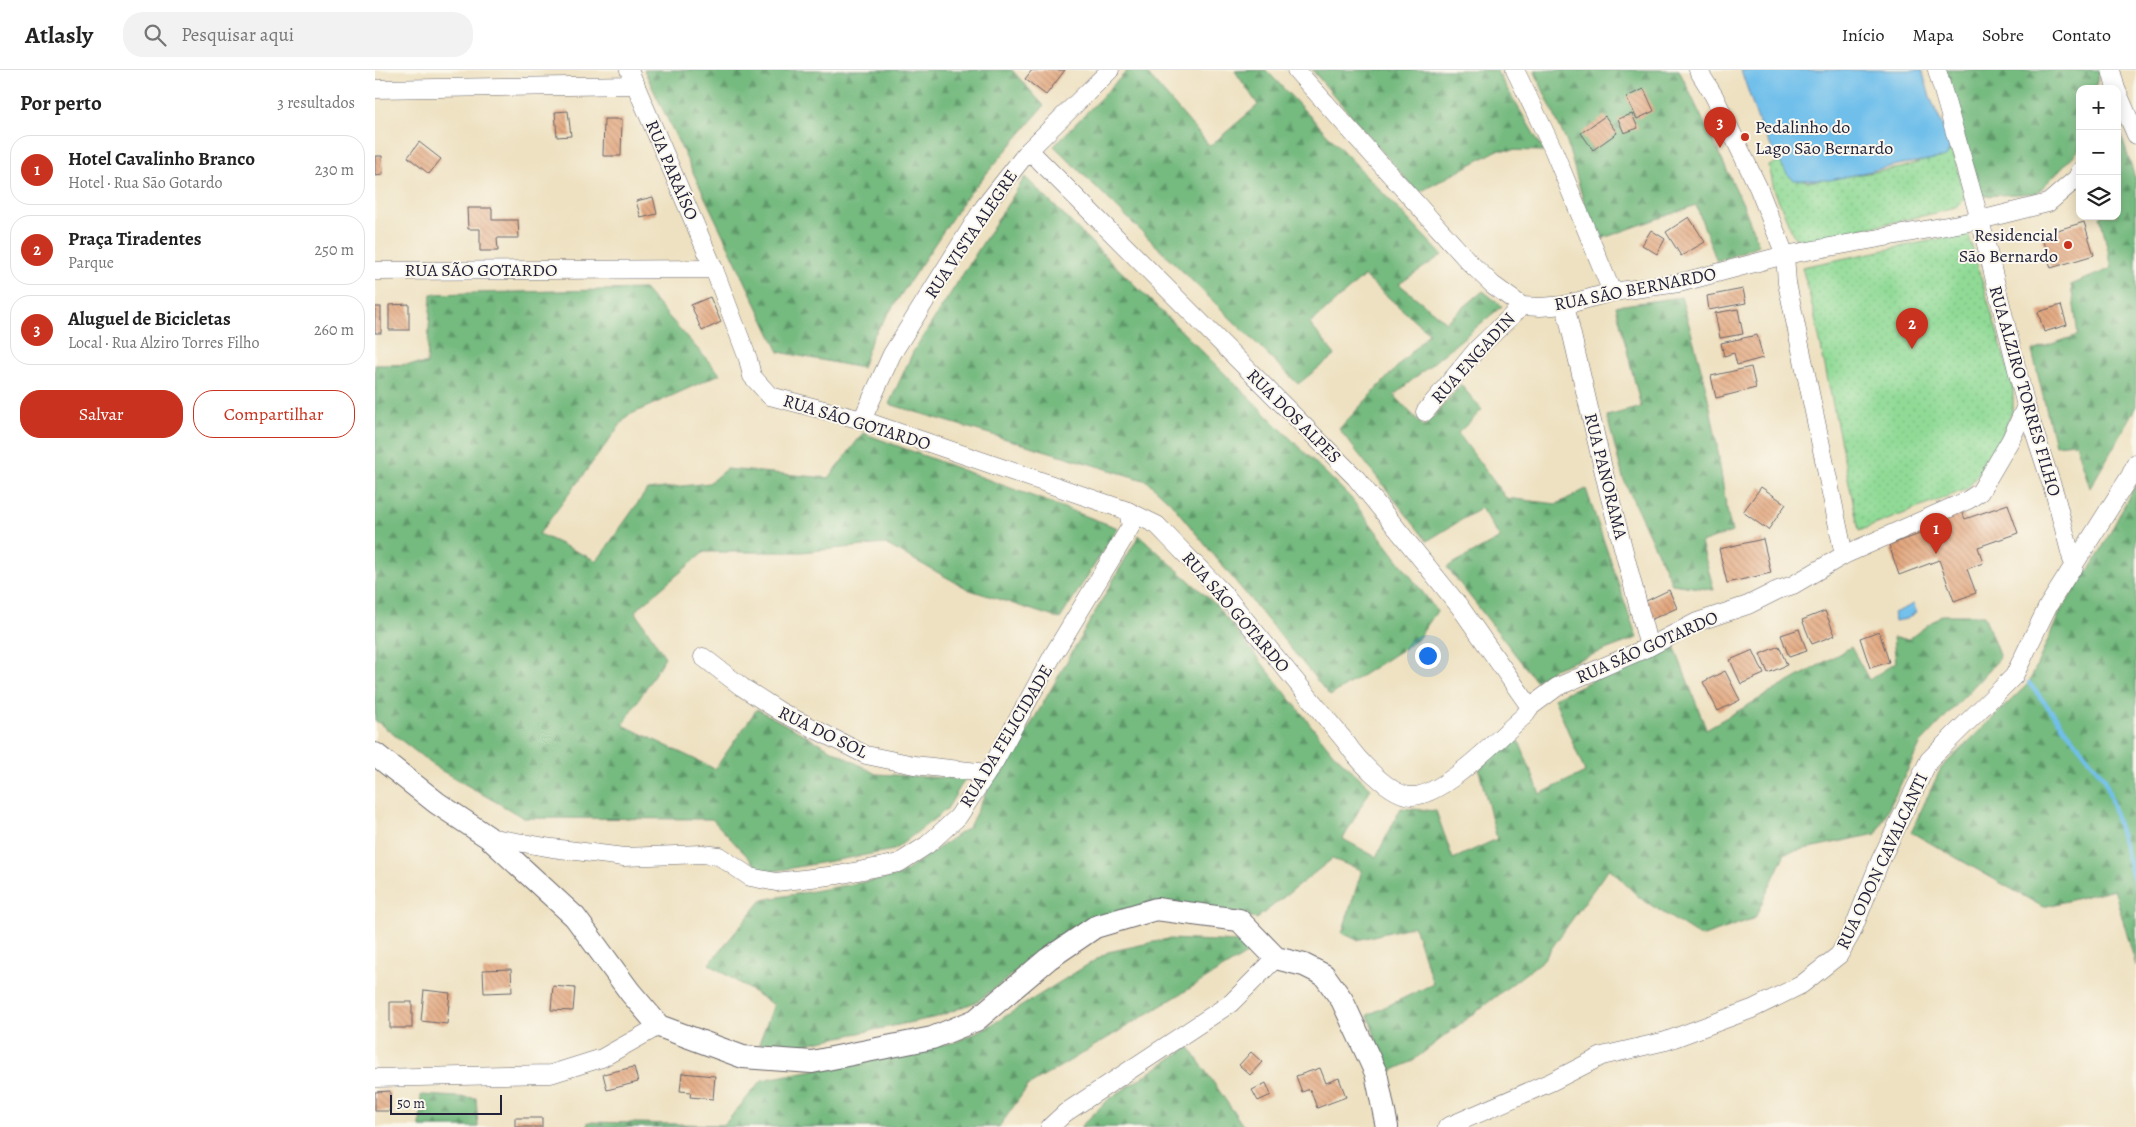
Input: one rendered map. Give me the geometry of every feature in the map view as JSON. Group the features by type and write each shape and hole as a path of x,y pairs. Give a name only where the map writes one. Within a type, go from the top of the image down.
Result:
{"street":[{"name":"RUA VISTA ALEGRE","path":"862,420 892,354 984,207 1029,150 1110,70"},
{"path":"1296,70 1469,262 1493,285 1522,306"},
{"path":"1515,70 1553,150 1612,292"},
{"path":"1698,70 1714,96 1758,187 1785,254 1787,283 1844,555"},
{"name":"RUA ALZIRO TORRES FILHO","path":"1937,70 1980,220 2026,406 2055,495 2074,566"},
{"path":"375,89 632,78"},
{"name":"RUA PARAÍSO","path":"632,78 714,269"},
{"path":"2114,84 2136,135"},
{"name":"RUA DOS ALPES","path":"1029,150 1356,478 1460,607 1530,708"},
{"name":"RUA SÃO BERNARDO","path":"1522,306 1540,308 1565,305 1612,292 1679,283 1785,254 1980,220 2049,203 2078,175"},
{"name":"RUA SÃO GOTARDO","path":"375,271 714,269 748,359 752,376 770,396 862,420 1129,511 1157,525 1224,594 1345,741 1356,757 1375,776 1398,792 1411,796 1420,794 1449,780 1524,716 1530,708 1557,687 1649,646 1697,622 1749,605 1778,590 1793,585 1844,555 1961,503 1980,492 2011,439 2026,406"},
{"name":"RUA PANORAMA","path":"1565,305 1608,490 1649,646"},
{"name":"RUA ENGADIN","path":"1425,412 1478,348 1522,306"},
{"name":"RUA ODON CAVALCANTI","path":"1447,1127 1551,1082 1602,1056 1666,1042 1752,1009 1801,985 1839,955 1852,932 1879,861 1929,760 2014,676 2049,606 2130,476 2136,463"},
{"name":"RUA DA FELICIDADE","path":"488,837 552,848 624,857 702,854 719,856 750,877 777,882 838,875 899,864 927,845 958,816 987,773 1053,655 1131,526 1129,511"},
{"name":"RUA DO SOL","path":"703,657 742,687 781,712 865,755 915,765 987,773"},
{"path":"375,754 437,802 488,837 575,917 630,992 659,1026 743,1057 812,1062 932,1038 976,1020 1048,959 1095,927 1156,909 1239,920 1276,958 1304,964 1324,975 1342,1000 1376,1073 1387,1127"},
{"path":"1050,1127 1065,1113 1231,1003 1276,958"},
{"path":"375,1078 551,1074 602,1058 659,1026"}],"green space":[{"path":"644,70 1012,70 1044,106 964,200 872,338 862,368 779,352"},
{"path":"1128,70 1144,70 1210,146 1258,105 1235,71 1266,70 1442,255 1399,284 1446,322 1483,291 1502,306 1394,395 1424,427 1461,385 1482,410 1458,433 1506,498 1557,504 1586,489 1637,638 1554,669 1536,681 1447,567 1500,538 1481,508 1427,541 1339,429 1429,333 1364,276 1310,324 1335,355 1298,384 1054,146"},
{"path":"1312,70 1496,70 1544,151 1498,150 1418,193"},
{"path":"1534,70 1679,70 1743,204 1759,245 1717,262 1696,205 1595,241 1567,143"},
{"path":"1945,70 2100,70 2096,85 2076,85 2076,153 2037,193 1981,196"},
{"path":"2121,135 2136,181 2136,408 2090,488 2076,443 2055,445 2032,351 2078,335 2071,285 2112,268 2101,220 2121,220"},
{"path":"1953,152 1965,198 1960,205 1944,211 1805,242 1794,237 1774,189 1769,166 1784,159 1807,182 1901,168 1917,163 1932,155"},
{"path":"1025,177 1350,497 1437,611 1417,640 1330,696 1170,502 1147,481 889,404 913,352"},
{"path":"1968,233 2013,386 2013,409 1991,457 1967,489 1859,531 1814,313 1802,267"},
{"path":"644,289 720,374 627,416 539,534 597,561 647,490 709,483 726,469 829,478 863,433 1118,528 1060,619 970,590 885,544 801,552 704,552 635,611 665,657 623,725 715,769 757,709 876,774 965,779 947,809 894,850 763,873 712,819 524,818 437,768 375,720 375,365 427,364 431,294"},
{"path":"1681,297 1710,406 1732,532 1701,543 1714,590 1672,584 1623,478 1607,416 1641,407 1616,306"},
{"path":"2136,483 2136,966 2114,889 2043,907 1911,832 1941,768 2029,683 2061,610 2098,556"},
{"path":"1139,535 1215,604 1333,753 1371,788 1343,839 1376,857 1401,808 1436,811 1453,859 1497,839 1479,770 1515,731 1540,794 1585,772 1554,698 1673,643 1706,729 1851,647 1869,680 1896,662 1893,638 1909,639 1941,615 1984,615 2000,658 1921,743 1876,834 1785,853 1755,918 1701,937 1640,898 1609,868 1543,960 1411,1062 1387,1073 1368,1015 1433,984 1414,926 1357,940 1342,933 1362,870 1332,859 1256,919 1242,914 1156,902 1040,954 978,1001 937,1017 781,1049 759,1043 774,1005 709,964 762,900 898,876 969,827 992,781 1005,770"},
{"path":"1168,939 1240,942 1255,949 1028,1086 999,1127 587,1127 588,1122 724,1125 762,1080 956,1042 993,1024 1108,952"},
{"path":"1189,1047 1244,1127 1080,1127 1109,1099"},
{"path":"421,1095 476,1098 478,1127 420,1127"}],"water":[{"path":"1741,70 1922,70 1930,97 1949,141 1950,149 1946,157 1830,180 1794,180 1787,174 1761,129"},
{"path":"1914,604 1916,612 1907,619 1895,621 1894,613"}],"building":[{"path":"1032,70 1065,70 1046,95 1025,79"},
{"path":"1644,89 1654,111 1637,119 1626,97"},
{"path":"568,111 571,136 557,137 555,112"},
{"path":"1632,114 1638,128 1624,133 1618,119"},
{"path":"1605,116 1617,133 1593,150 1581,133"},
{"path":"604,119 622,119 621,156 603,156"},
{"path":"419,142 441,159 429,174 408,157"},
{"path":"375,156 382,156 383,175 375,176"},
{"path":"653,197 657,214 641,218 636,201"},
{"path":"467,208 492,208 492,220 518,220 519,238 497,238 498,251 480,251 480,229 468,229"},
{"path":"1689,217 1705,242 1681,256 1666,232"},
{"name":"Residencial São Bernardo","path":"2084,222 2094,255 2051,268 2041,235"},
{"path":"1651,230 1665,239 1657,254 1642,245"},
{"path":"1743,289 1746,303 1709,310 1707,296"},
{"path":"710,297 721,322 702,331 691,305"},
{"path":"409,304 409,330 389,330 389,305"},
{"path":"2061,305 2067,325 2044,332 2038,312"},
{"path":"375,307 381,307 381,333 375,333"},
{"path":"1738,309 1743,334 1720,338 1715,313"},
{"path":"1757,335 1763,358 1737,365 1734,353 1724,356 1721,343"},
{"path":"1751,367 1756,388 1716,398 1711,376"},
{"path":"1761,487 1786,504 1768,530 1743,512"},
{"path":"2008,504 2018,533 1978,547 1983,563 1967,569 1976,593 1954,601 1939,560 1899,575 1889,545 1937,528 1933,519 1961,509 1965,519"},
{"path":"1763,539 1771,573 1727,583 1719,549"},
{"path":"1669,590 1677,608 1650,620 1642,603"},
{"path":"1825,611 1835,635 1812,644 1802,620"},
{"path":"1799,629 1807,651 1789,657 1781,635"},
{"path":"1879,631 1889,662 1870,668 1860,638"},
{"path":"1779,646 1787,665 1768,673 1760,654"},
{"path":"1753,650 1764,674 1741,684 1730,660"},
{"path":"1725,671 1740,700 1718,711 1703,682"},
{"path":"511,969 512,992 484,993 483,970"},
{"path":"553,986 575,988 573,1011 551,1010"},
{"path":"424,990 450,993 447,1024 421,1021"},
{"path":"390,1002 412,1002 412,1028 390,1028"},
{"path":"1251,1052 1262,1062 1250,1075 1239,1065"},
{"path":"634,1067 638,1082 607,1090 603,1074"},
{"path":"1320,1068 1326,1083 1339,1078 1346,1097 1317,1108 1310,1089 1302,1092 1296,1076"},
{"path":"682,1073 715,1076 713,1099 690,1097 691,1092 680,1091"},
{"path":"1266,1083 1271,1095 1258,1101 1252,1090"},
{"path":"390,1091 390,1111 375,1111 375,1092"},
{"path":"515,1118 542,1118 542,1127 515,1127"}],"waterway":[{"path":"2029,683 2105,779 2136,887"}],"place":[{"name":"Pedalinho do Lago São Bernardo","path":"1745,137"},
{"name":"Aluguel de Bicicletas","path":"1720,148"},
{"name":"Residencial São Bernardo","path":"2068,245"},
{"name":"Praça Tiradentes","path":"1912,349"},
{"name":"Hotel Cavalinho Branco","path":"1936,554"}]}
